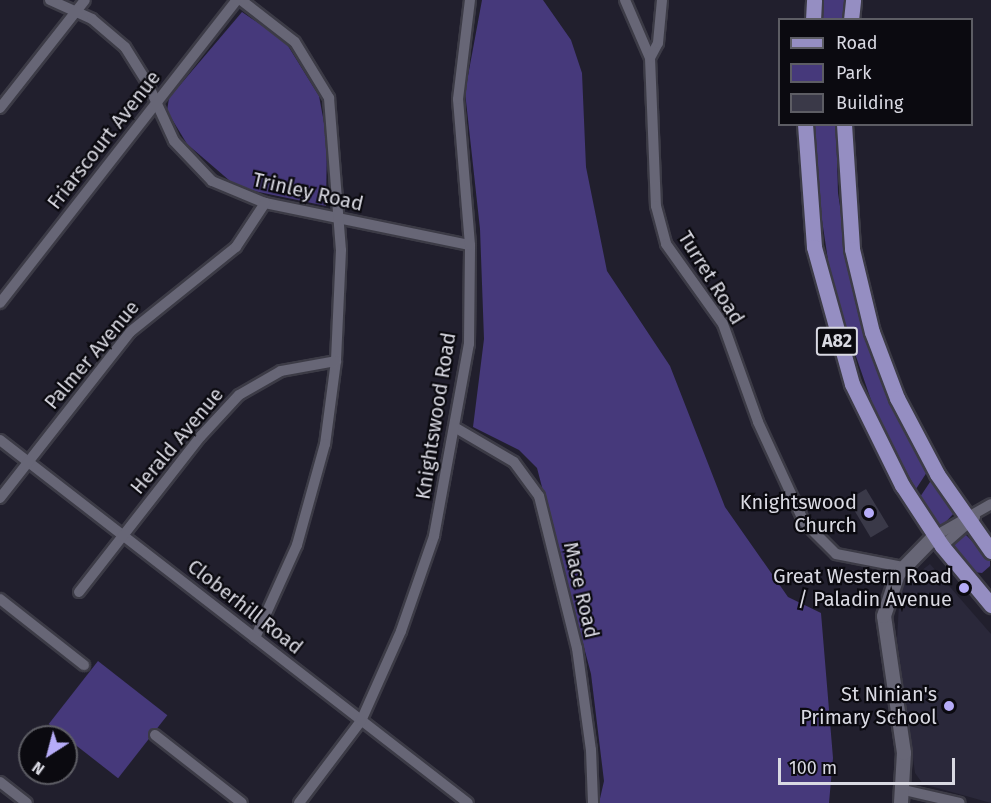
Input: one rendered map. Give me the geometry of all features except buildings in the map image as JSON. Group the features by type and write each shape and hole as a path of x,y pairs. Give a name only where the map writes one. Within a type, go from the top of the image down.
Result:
{"main road":[{"path":"813,18 814,0"},
{"path":"851,18 853,0"},
{"name":"A82","path":"805,126 814,247 842,354 883,450 938,541 991,604"},
{"name":"A82","path":"844,126 852,249 872,332 897,398 967,520 991,551"}],"street":[{"name":"Trinley Road","path":"50,0 77,10 125,47 174,141 199,170 227,189 265,203 470,244"},
{"path":"0,108 85,0"},
{"path":"239,0 282,29 320,77 334,127 341,294 336,361 316,481 283,582 255,638"},
{"name":"Friarscourt Avenue","path":"0,303 239,0"},
{"path":"459,0 470,3"},
{"path":"625,0 650,58"},
{"name":"Turret Road","path":"662,0 658,43 650,58 656,206 661,233 723,324 758,422 795,504 814,536 836,554 903,567"},
{"name":"Knightswood Road","path":"299,803 361,721 419,585 456,428 469,344 470,244 458,99 470,3"},
{"name":"Palmer Avenue","path":"0,498 130,332 236,247 265,203"},
{"name":"Herald Avenue","path":"79,592 239,394 281,371 336,361"},
{"name":"Mace Road","path":"456,428 514,462 539,496 577,648 591,750 593,803"},
{"name":"Cloberhill Road","path":"0,440 468,803"},
{"path":"960,803 902,797 901,722 884,633 890,591 903,567 916,552 938,541 986,507"},
{"path":"0,598 84,665"},
{"path":"154,735 242,803"},
{"path":"0,782 27,803"}],"shaded area":[{"name":"St Ninian's Primary School","path":"930,564 991,634 991,803 923,784 915,773 897,639 900,587"}],"green space":[{"path":"482,0 543,0 571,40 582,73 586,167 607,271 670,366 725,507 788,597 821,613 833,758 829,803 599,803 604,781 591,674 537,468 519,450 473,427 484,339 480,229 465,92"},
{"path":"824,0 846,0 844,18 822,18"},
{"path":"242,12 285,41 319,96 327,139 326,206 249,190 230,181 187,144 167,111 169,98"},
{"path":"814,126 836,126 838,193 850,273 889,397 927,472 916,489 879,423 832,287 816,180"},
{"path":"932,479 954,513 943,525 937,524 920,497"},
{"path":"964,533 990,559 990,566 982,573 973,572 953,547"},
{"path":"98,661 167,715 118,778 78,747 78,725 49,724"}],"place":[{"name":"Knightswood Church","path":"869,513"},
{"name":"Great Western Road / Paladin Avenue","path":"964,588"},
{"name":"St Ninian's Primary School","path":"949,706"}]}
